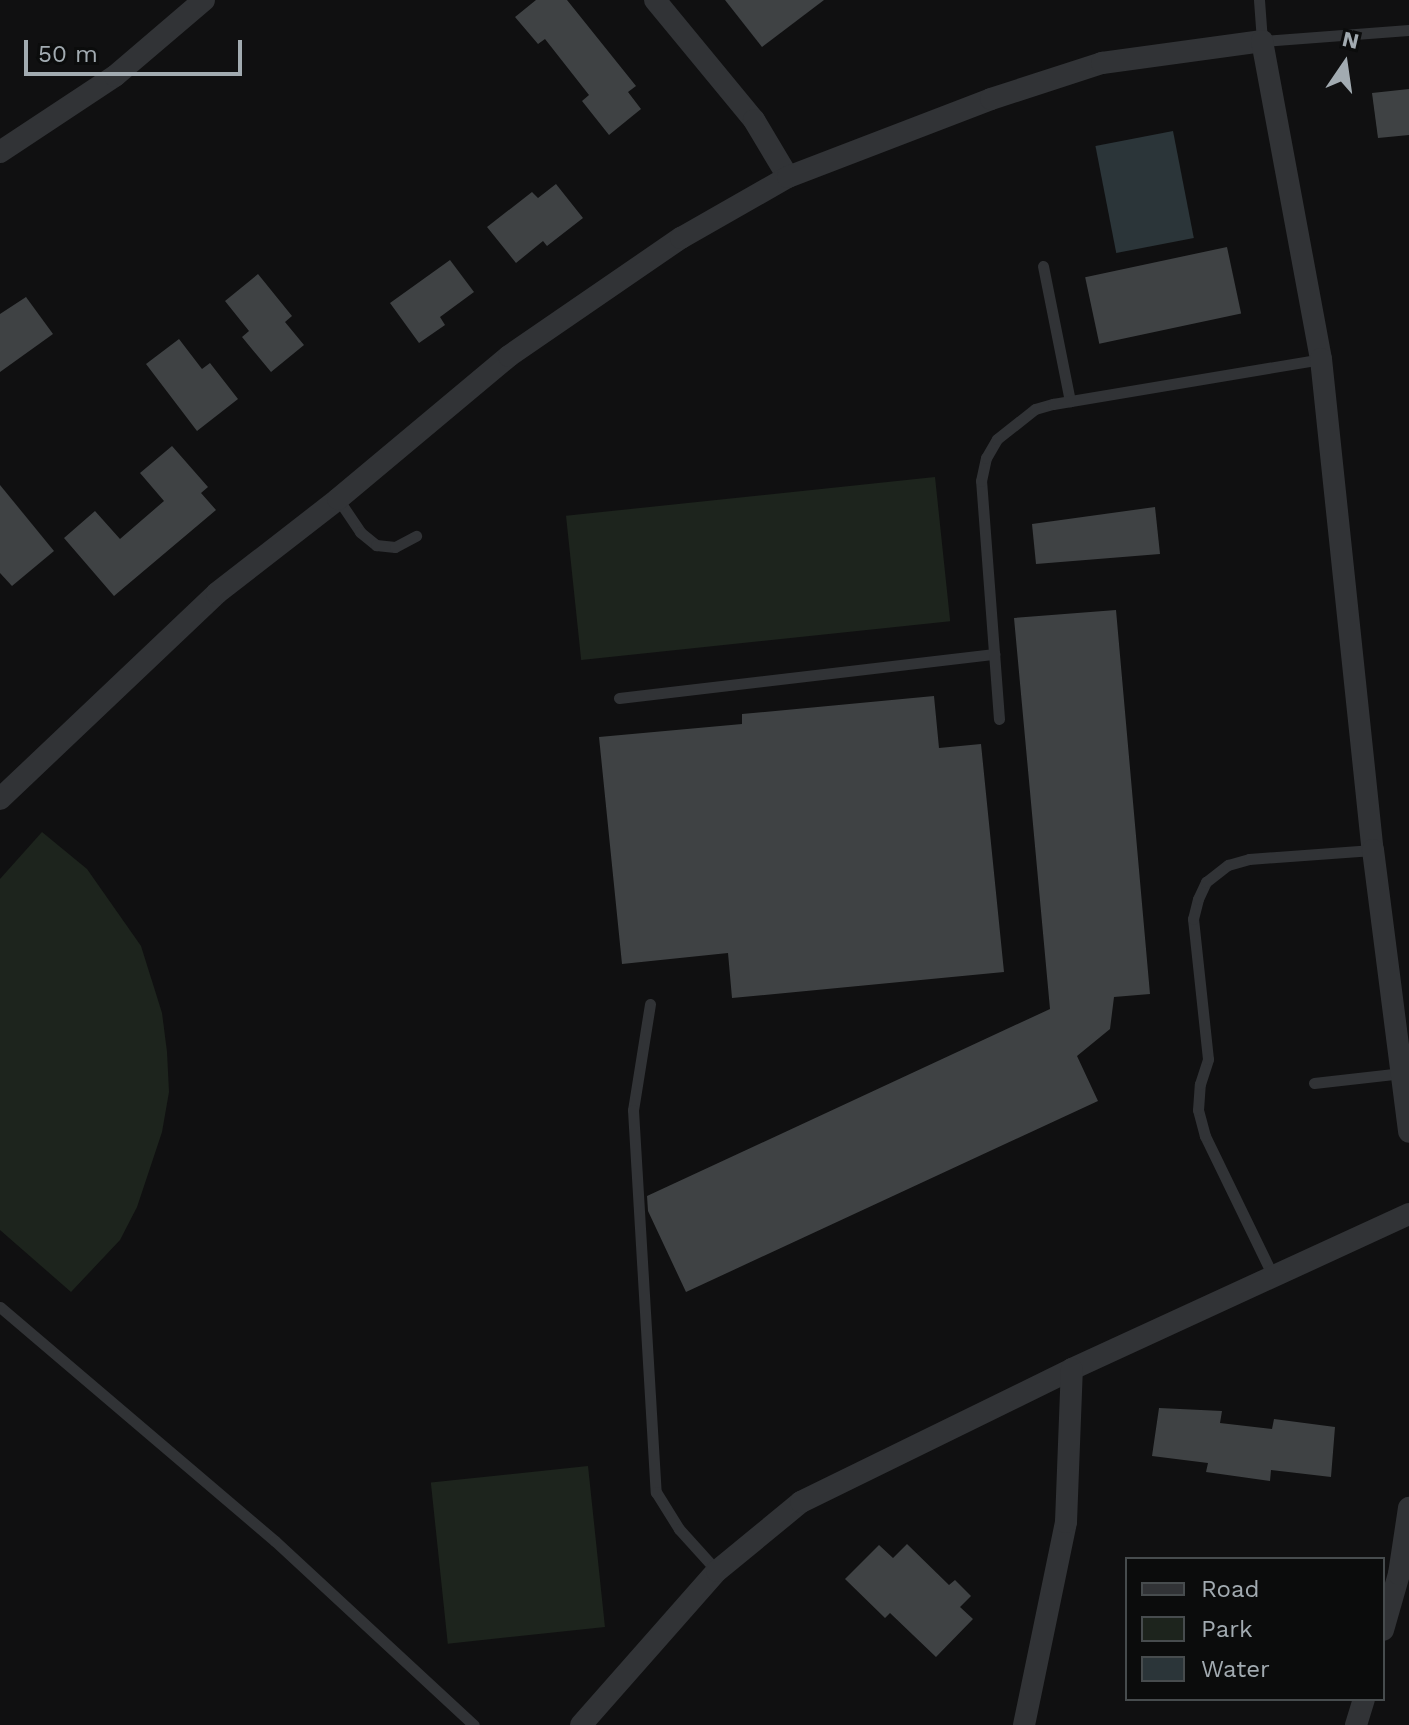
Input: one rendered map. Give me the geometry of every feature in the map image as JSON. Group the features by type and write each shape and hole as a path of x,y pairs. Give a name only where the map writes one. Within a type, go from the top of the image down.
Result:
{"street":[{"path":"0,152 115,76 204,0"},
{"path":"655,0 754,120 788,177"},
{"path":"0,799 217,593 338,499 509,356 681,238 788,177 913,127 1102,63 1262,41 1321,359 1373,850 1409,1132"},
{"path":"581,1725 717,1571 801,1502 1072,1369 1409,1214"},
{"path":"1024,1725 1066,1522 1072,1369"},
{"path":"1385,1623 1399,1574 1409,1508"},
{"path":"1356,1725 1363,1701"}],"lane":[{"path":"1259,0 1262,41 1409,30"},
{"path":"1043,266 1070,401"},
{"path":"999,719 981,481 986,458 997,439 1035,409 1321,359"},
{"path":"338,499 360,532 376,545 395,547 416,536"},
{"path":"619,698 994,654"},
{"path":"1273,1276 1205,1136 1198,1110 1208,1059 1193,919 1206,882 1228,865 1249,859 1373,850"},
{"path":"650,1004 633,1110 656,1492 679,1529 717,1571"},
{"path":"1314,1083 1402,1073"},
{"path":"0,1307 275,1541 474,1725"}],"green space":[{"path":"935,477 950,621 581,660 566,516"},
{"path":"42,832 87,869 141,946 162,1013 167,1052 169,1092 162,1132 137,1207 120,1240 71,1292 0,1230 0,879"},
{"path":"588,1466 605,1627 448,1644 431,1483"}],"water":[{"path":"1173,131 1194,238 1116,253 1095,146"}],"building":[{"path":"536,0 567,0 636,86 628,92 641,109 609,135 582,101 589,95 545,39 538,44 515,17"},
{"path":"725,0 824,0 762,47"},
{"path":"1409,89 1409,135 1378,138 1372,93"},
{"path":"556,184 583,218 547,246 543,241 516,263 487,227 532,192 538,198"},
{"path":"1227,247 1241,314 1099,344 1085,277"},
{"path":"450,260 474,292 440,317 445,325 419,343 390,303"},
{"path":"258,274 292,316 285,322 304,345 271,372 242,337 249,331 225,301"},
{"path":"26,297 53,334 0,372 0,314"},
{"path":"179,339 202,369 210,363 238,399 197,431 146,364"},
{"path":"172,446 208,487 201,493 216,510 114,596 64,538 95,511 120,539 164,501 140,473"},
{"path":"0,485 54,551 12,586 0,573"},
{"path":"1155,507 1160,554 1036,564 1032,524"},
{"path":"1116,610 1150,994 1114,997 1110,1029 1077,1056 1098,1101 686,1292 648,1211 647,1196 1050,1009 1014,618"},
{"path":"934,696 939,748 981,744 1004,972 732,998 728,953 622,964 599,737 742,724 742,714"},
{"path":"1159,1408 1222,1411 1220,1423 1272,1429 1274,1419 1335,1427 1331,1477 1271,1470 1270,1481 1206,1472 1208,1463 1152,1456"},
{"path":"907,1544 949,1585 955,1580 971,1596 960,1607 973,1619 936,1657 890,1613 885,1618 845,1579 879,1545 893,1558"}]}
